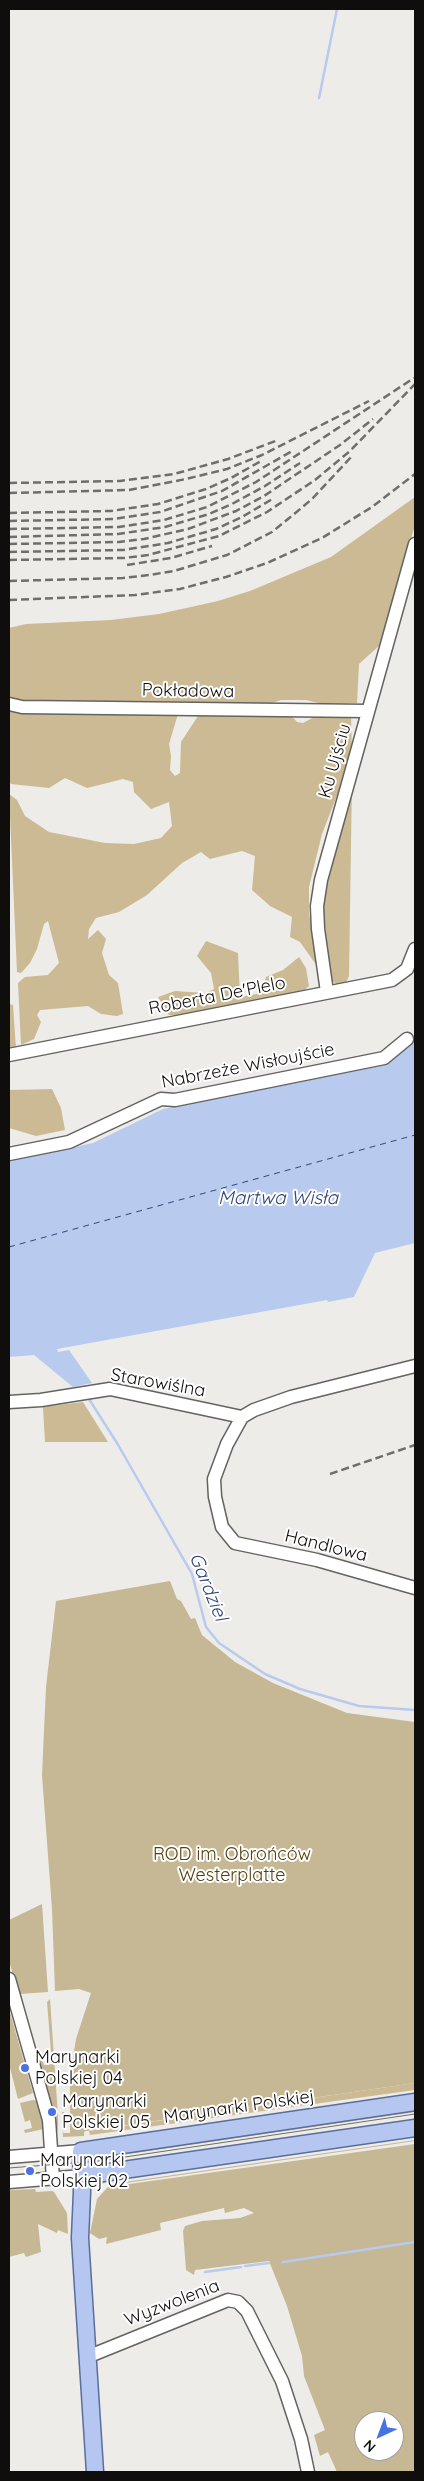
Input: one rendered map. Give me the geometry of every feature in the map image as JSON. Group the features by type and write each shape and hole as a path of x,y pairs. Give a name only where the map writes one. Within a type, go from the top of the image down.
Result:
{"main road":[{"name":"Marynarki Polskiej","path":"81,2150 415,2102"},
{"path":"82,2176 415,2128"},
{"path":"81,2150 80,2238 95,2472"}],"street":[{"name":"Ku Ujściu","path":"327,992 318,929 317,906 321,880 415,544"},
{"name":"Pokładowa","path":"9,704 22,706 367,711"},
{"name":"Roberta De'Plelo","path":"9,1054 392,980 406,969 415,949"},
{"name":"Nabrzeże Wisłoujście","path":"9,1154 69,1142 161,1099 175,1100 384,1058 407,1039"},
{"path":"242,1417 254,1410 291,1397 415,1366"},
{"name":"Starowiślna","path":"9,1402 40,1400 97,1390 123,1392 242,1417"},
{"name":"Handlowa","path":"242,1417 227,1444 214,1478 214,1497 222,1527 229,1538 242,1545 317,1560 415,1588"},
{"path":"10,1985 48,2114 53,2179"},
{"name":"Marynarki Polskiej","path":"9,2157 81,2150"},
{"path":"9,2182 82,2176"},
{"name":"Wyzwolenia","path":"87,2357 228,2300 238,2302 247,2311 282,2381 301,2439 308,2472"}],"green space":[{"name":"ROD im. Obrońców Westerplatte","path":"170,1581 177,1599 181,1601 191,1619 195,1618 202,1635 235,1662 273,1683 347,1713 415,1722 415,2083 86,2131 84,2136 63,2137 62,2112 64,2112 63,2133 70,2133 70,2076 76,2039 91,1993 79,1989 55,1991 52,1909 42,1775 46,1687 56,1601"},
{"path":"42,1904 48,1992 19,1994 9,1961 9,1920"},
{"path":"50,1999 58,2133 54,2112 36,2058 40,2054 44,2065 52,2064 47,2002"},
{"path":"9,2009 33,2093 18,2099 9,2064"},
{"path":"37,2101 44,2129 25,2133 24,2130 32,2128 30,2120 25,2122 20,2103"},
{"path":"415,2107 415,2112 94,2159 96,2157"},
{"path":"415,2133 415,2137 108,2181 93,2188 98,2182"},
{"path":"415,2140 112,2185 111,2184"},
{"path":"415,2144 415,2472 337,2472 328,2452 320,2456 314,2435 325,2430 304,2376 302,2356 287,2306 269,2261 195,2270 194,2275 186,2270 183,2231 185,2226 202,2221 240,2218 254,2213 244,2208 225,2213 224,2208 160,2223 161,2230 106,2244 107,2237 99,2239 90,2233 97,2199 108,2187"},
{"path":"35,2189 36,2192 54,2192 67,2213 68,2234 58,2230 57,2233 38,2224 41,2252 26,2257 24,2253 9,2257 9,2190"}],"shaded area":[{"path":"415,497 415,525 380,645 359,664 357,703 323,704 306,700 281,700 272,703 27,702 9,698 9,628 26,624 111,620 159,614 218,601 250,591 331,557"},
{"path":"9,711 178,714 169,744 171,756 170,770 175,776 180,773 181,742 200,713 289,713 297,722 303,723 320,714 351,714 352,757 322,834 309,887 309,913 317,966 300,942 290,937 292,917 270,906 252,890 255,856 242,851 210,859 201,852 182,863 147,895 119,912 96,918 89,929 88,939 98,930 106,939 102,953 109,975 118,983 123,1014 117,1016 101,1014 88,1006 40,1010 37,1015 41,1022 34,1039 21,1045 18,983 25,977 48,975 59,963 48,921 44,924 37,949 30,963 21,973 17,972 9,794 17,800 25,816 49,832 105,843 134,844 161,838 172,826 169,802 151,809 134,792 133,782 123,779 87,788 65,778 49,788 11,784 9,782"},
{"path":"352,779 349,976 345,985 339,986 332,981 322,905 323,884"},
{"path":"206,941 238,953 240,997 262,993 266,977 283,970 299,957 306,968 309,986 299,995 186,1015 169,1015 158,997 175,991 205,993 214,989 211,973 197,956"},
{"path":"9,1004 13,1005 16,1048 9,1051"},
{"path":"52,1089 61,1108 65,1130 36,1136 9,1128 9,1090"},
{"path":"83,1402 108,1442 45,1442 43,1407"},
{"path":"415,2083 415,2090 90,2135 89,2131"}],"water":[{"name":"Martwa Wisła","path":"415,1039 415,1243 375,1253 354,1297 328,1302 327,1300 57,1349 58,1352 69,1350 92,1383 73,1387 34,1355 9,1357 9,1161 93,1143 163,1109 385,1065"}],"waterway":[{"path":"319,98 337,9"},
{"name":"Gardziel","path":"87,1396 117,1443 192,1574 206,1627 219,1643 265,1674 300,1689 359,1706 415,1710"},
{"path":"283,2262 415,2242"},
{"path":"245,2266 269,2263"},
{"path":"205,2272 241,2267"}],"ferry route":[{"path":"9,1247 415,1135"}],"tram line":[{"path":"9,2168 98,2161 415,2114"}],"railway":[{"path":"9,529 119,527 164,520 207,507 256,482 414,378"},
{"path":"9,560 124,558 148,555 219,536 267,512 315,480 350,451 415,384"},
{"path":"9,493 129,490 227,469 262,455 369,401"},
{"path":"9,544 119,542 144,539 188,529 236,511 264,496 340,445 373,419"},
{"path":"9,483 120,481 174,474 228,459 278,440"},
{"path":"9,521 114,519 160,512 222,491 294,450"},
{"path":"9,581 123,578 149,575 174,571 227,555 272,532 312,499 353,455"},
{"path":"9,513 111,511 158,504 206,489 231,478 261,461"},
{"path":"9,537 118,534 165,527 209,514 232,504 265,486 300,463"},
{"path":"9,600 135,595 180,589 226,577 267,563 322,538 372,507 415,474"},
{"path":"9,552 123,550 168,543 216,529 242,517 274,498"},
{"path":"127,565 171,558 212,546"},
{"path":"330,1474 415,1445"}],"place":[{"name":"Marynarki Polskiej 04","path":"25,2068"},
{"name":"Marynarki Polskiej 05","path":"52,2112"},
{"name":"Marynarki Polskiej 02","path":"30,2171"}]}
